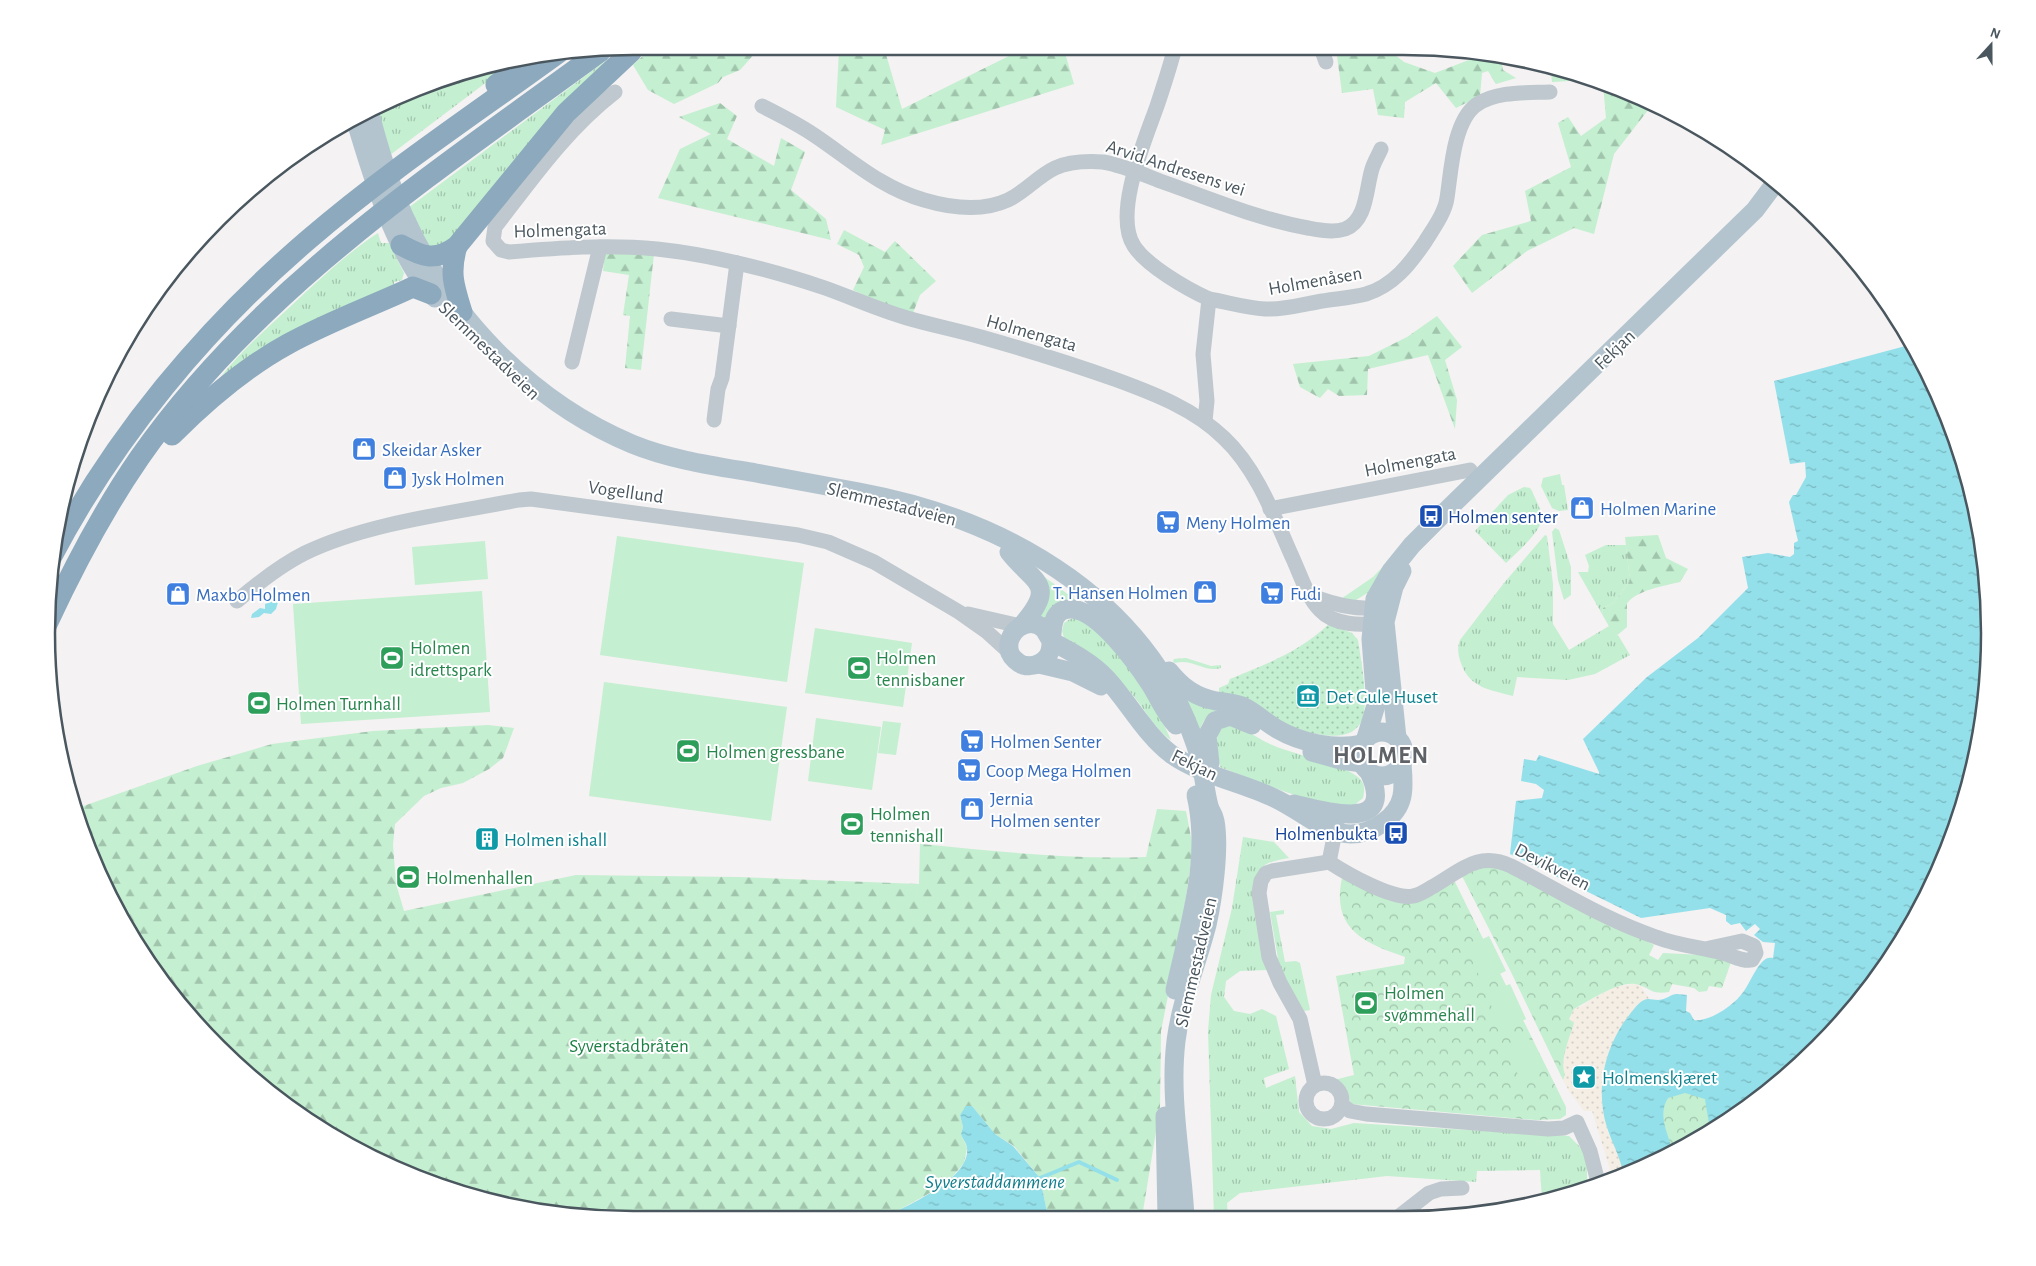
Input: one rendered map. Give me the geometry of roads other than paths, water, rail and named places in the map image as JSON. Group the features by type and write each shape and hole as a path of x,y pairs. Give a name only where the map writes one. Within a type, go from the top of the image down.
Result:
{"highway":[{"path":"141,456 160,447 223,387 262,360 422,273 457,246 566,113 628,55"},
{"path":"56,606 83,551 119,489 141,456 185,400 248,329 360,230 594,56"},
{"path":"63,537 110,460 137,422 193,353 230,312 309,239 352,204 546,62"},
{"path":"414,157 442,126 504,79 514,68"},
{"path":"400,245 422,273"},
{"path":"457,246 453,259 452,276 462,312"}],"main road":[{"name":"Slemmestadveien","path":"372,118 422,273 507,372 526,388 568,419 625,448 651,458 694,471 914,516 964,532 1009,552 1048,574 1080,598 1115,630 1155,680 1173,714 1176,726 1197,754"},
{"path":"357,125 368,162 400,245"},
{"name":"Fekjan","path":"1364,741 1376,705 1371,639 1379,617 1400,574 1446,511 1730,235 1755,210 1772,188"},
{"name":"Slemmestadveien","path":"422,273 462,312 495,350 530,382 566,408 614,435 656,452 731,469 864,493 928,508 983,528 1044,560 1079,584 1137,640 1170,686 1186,719 1214,819 1215,866 1208,919 1182,1009 1175,1054 1175,1084 1185,1211"},
{"path":"1009,552 1019,565 1034,576 1039,583 1040,596 1037,605 1021,626 1012,632 1008,642 1009,652 1015,660 1022,665 1029,666 1039,664 1046,658 1050,650 1052,625 1062,611 1071,609 1088,615 1107,630 1139,668 1167,715 1176,726"},
{"name":"Fekjan","path":"1379,617 1397,738"},
{"path":"1021,626 1033,624 1044,629 1050,640"},
{"name":"Fekjan","path":"1050,640 1106,678 1160,744 1177,758 1280,801 1319,826 1337,823 1345,834 1364,833 1380,825 1392,816 1397,809 1404,790 1402,764"},
{"path":"1137,640 1158,656 1182,686 1198,696 1241,706 1277,729 1301,739 1330,746 1350,747 1378,732 1385,732 1397,738 1404,750 1402,764 1391,774 1384,776 1279,740 1244,721 1230,716 1218,719 1209,730 1207,741 1197,754 1204,786"},
{"name":"Fekjan","path":"1039,664 1084,676 1127,704"},
{"path":"1337,823 1358,815 1374,803 1376,795 1375,785 1365,768 1360,750 1364,741"},
{"name":"Slemmestadveien","path":"1167,1211 1164,1091 1166,1037 1199,872 1202,835 1198,804 1204,786"}],"street":[{"name":"Holmenåsen","path":"1173,55 1165,84 1134,171 1128,199 1130,236 1134,245 1145,258 1192,291 1209,299 1263,309 1280,309 1366,294 1394,279 1413,260 1433,230 1447,200 1450,165 1458,136 1466,117 1475,106 1492,98 1507,94 1550,92"},
{"name":"Holmengata","path":"616,92 584,118 548,159 495,227 493,241 501,250 509,252 600,247 657,249 697,255 789,277 906,318 979,336 1081,367 1156,395 1205,421 1241,455 1270,509 1310,595 1329,603 1353,607 1379,617"},
{"name":"Arvid Andresens vei","path":"762,106 814,135 861,170 889,187 924,200 954,207 989,207 1009,200 1055,168 1074,162 1090,161 1106,163 1134,171 1265,218 1299,226 1336,231 1347,228 1356,220 1362,210 1372,170 1381,149"},
{"path":"572,362 600,247"},
{"path":"714,420 737,264"},
{"path":"1205,421 1207,401 1203,354 1209,299"},
{"path":"671,318 729,326"},
{"name":"Holmengata","path":"1270,509 1470,470"},
{"name":"Vogellund","path":"238,602 259,582 305,553 345,537 433,516 531,499 788,534 828,542 874,562 959,612 986,630 1009,652"},
{"name":"Vogellund","path":"959,612 1021,626"},
{"path":"1316,1085 1300,1019 1280,983 1269,956 1259,893 1261,881 1266,873 1328,862 1337,823"},
{"name":"Devikveien","path":"1328,862 1352,877 1392,893 1414,896 1479,861 1492,859 1511,866 1623,924 1666,941 1705,949"},
{"path":"1327,1083 1337,1088 1342,1099 1340,1111 1324,1120 1313,1116 1309,1111 1306,1099 1316,1085 1327,1083"},
{"path":"1342,1105 1350,1111 1366,1114 1508,1127 1564,1128 1577,1122 1590,1151 1597,1177"},
{"path":"1406,1211 1429,1193 1440,1189 1462,1188"}],"water":[{"path":"1905,346 1937,412 1961,483 1970,520 1980,595 1981,633 1980,671 1970,746 1950,819 1937,854 1904,922 1862,985 1812,1042 1784,1068 1755,1092 1709,1123 1705,1099 1685,1093 1668,1098 1663,1111 1663,1118 1671,1145 1622,1168 1605,1119 1602,1084 1611,1047 1623,1024 1636,1006 1644,1000 1660,1000 1676,994 1687,995 1686,1011 1690,1013 1694,1020 1714,1016 1740,997 1763,961 1773,958 1775,943 1763,942 1754,935 1760,929 1755,924 1746,931 1740,923 1731,925 1726,921 1726,915 1710,908 1641,918 1510,854 1516,801 1542,798 1544,790 1536,784 1521,781 1524,759 1536,761 1539,755 1599,774 1583,739 1647,677 1698,638 1748,588 1742,557 1768,553 1790,557 1794,554 1794,543 1798,541 1789,502 1793,495 1796,495 1806,477 1805,462 1790,464 1774,381"},
{"path":"274,601 278,602 276,609 271,614 264,613 259,617 251,618 252,614 260,608 265,609 265,604"},
{"name":"Syverstaddammene","path":"966,1106 972,1106 995,1134 1013,1146 1040,1178 1047,1211 897,1211 937,1189 950,1180 959,1170 966,1159 967,1148 961,1134 963,1127 960,1115"}],"waterway":[{"path":"1040,1178 1079,1162 1117,1180"}],"place":[{"name":"Skeidar Asker","path":"364,449"},
{"name":"Jysk Holmen","path":"395,478"},
{"name":"Holmen Marine","path":"1582,508"},
{"name":"Holmen senter","path":"1431,516"},
{"name":"Meny Holmen","path":"1168,522"},
{"name":"T. Hansen Holmen","path":"1205,592"},
{"name":"Fudi","path":"1272,593"},
{"name":"Maxbo Holmen","path":"178,594"},
{"name":"Holmen idrettspark","path":"392,658"},
{"name":"Holmen tennisbaner","path":"859,668"},
{"name":"Det Gule Huset","path":"1308,696"},
{"name":"Holmen Turnhall","path":"259,703"},
{"name":"Holmen Senter","path":"972,741"},
{"name":"Holmen gressbane","path":"688,751"},
{"name":"Coop Mega Holmen","path":"969,770"},
{"name":"Jernia Holmen senter","path":"972,809"},
{"name":"Holmen tennishall","path":"852,824"},
{"name":"Holmenbukta","path":"1396,833"},
{"name":"Holmen ishall","path":"487,839"},
{"name":"Holmenhallen","path":"408,877"},
{"name":"Holmen svømmehall","path":"1366,1003"},
{"name":"Holmenskjæret","path":"1584,1077"}],"district":[{"name":"HOLMEN","path":"1381,755"}],"park label":[{"name":"Syverstadbråten","path":"629,1045"}]}
